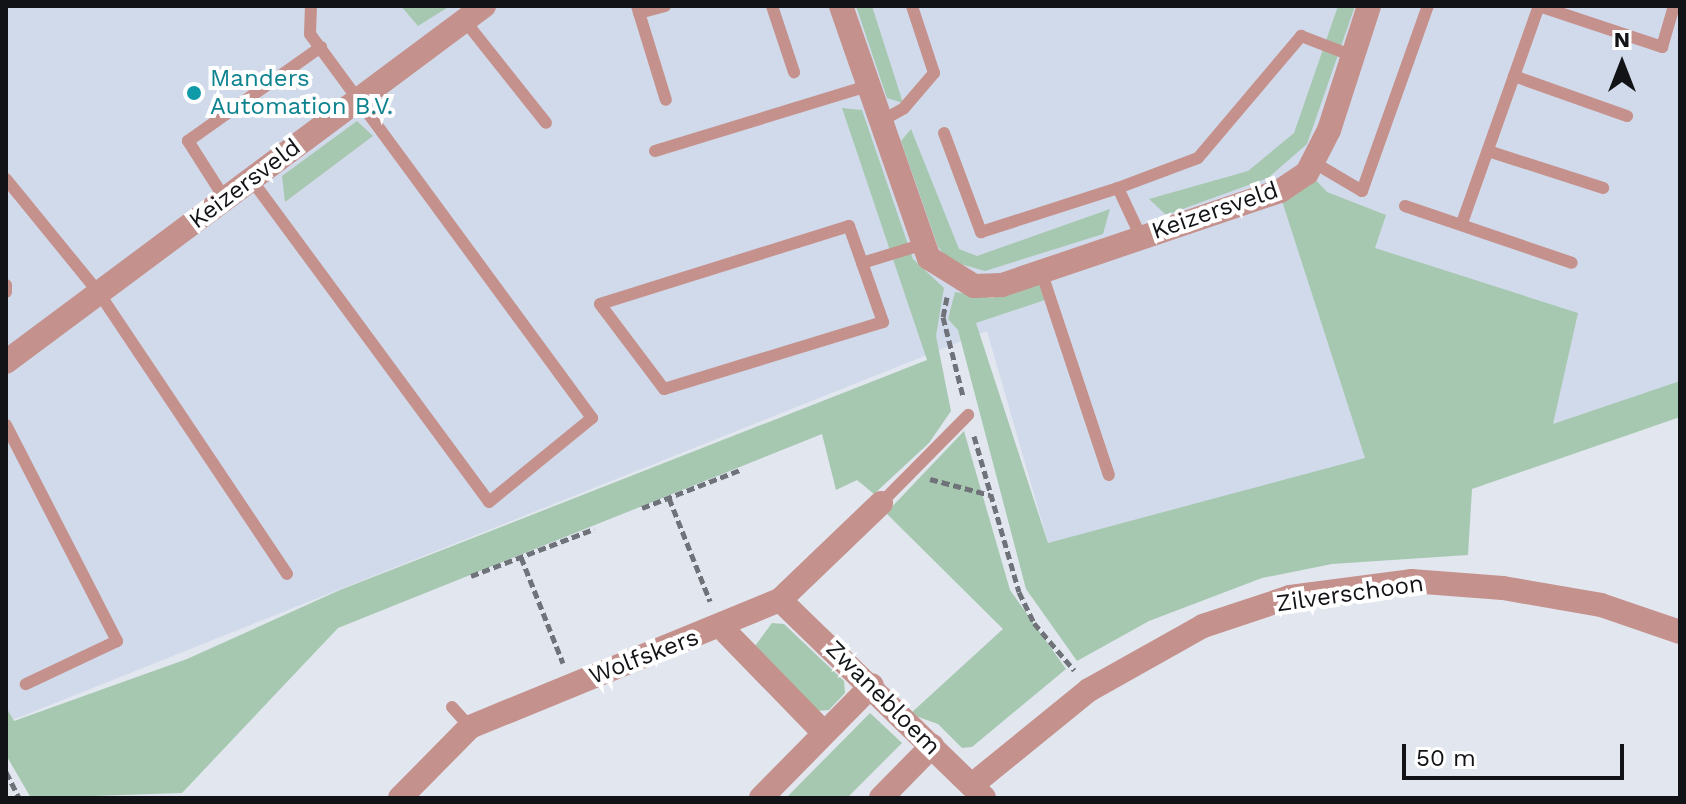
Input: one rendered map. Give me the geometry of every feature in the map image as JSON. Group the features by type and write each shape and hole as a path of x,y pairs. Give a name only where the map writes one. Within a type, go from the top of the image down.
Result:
{"street":[{"name":"Keizersveld","path":"6,362 484,6"},
{"path":"841,6 924,244 951,278"},
{"name":"Keizersveld","path":"951,278 1002,285 1280,191 1313,162 1369,6"},
{"name":"Wolfskers","path":"400,798 470,727 721,627 780,600 881,503"},
{"name":"Zilverschoon","path":"978,792 1089,690 1217,621 1290,597 1411,581 1601,605 1680,632"},
{"name":"Zwanebloem","path":"780,600 872,685 978,792"},
{"path":"721,627 823,732"},
{"path":"761,798 872,685"},
{"path":"881,798 932,746"}],"lane":[{"path":"251,179 489,502 592,418 361,98 310,34 311,6"},
{"path":"665,6 638,10 666,100"},
{"path":"772,6 794,72"},
{"path":"881,121 904,108 934,73 912,6"},
{"path":"1313,162 1362,191 1428,6"},
{"path":"1462,223 1539,6 1662,47 1674,6"},
{"path":"465,21 546,123"},
{"path":"944,133 981,232 1118,188 1198,158 1301,36 1353,56"},
{"path":"225,199 188,141 321,47"},
{"path":"1514,76 1627,116"},
{"path":"655,151 868,86"},
{"path":"1488,151 1603,188"},
{"path":"6,179 99,293 287,574"},
{"path":"1118,188 1141,237"},
{"path":"1405,206 1572,263"},
{"path":"849,226 862,263 883,322 664,389 600,304 849,226"},
{"path":"862,263 924,244"},
{"path":"1041,271 1109,475"},
{"path":"6,285 6,292"},
{"path":"881,503 968,415"},
{"path":"6,425 117,641 26,684"},
{"path":"452,707 470,727"}],"path":[{"path":"951,278 943,317 991,495 1034,623 1089,690"},
{"path":"642,508 740,470"},
{"path":"910,474 991,495"},
{"path":"669,498 711,603"},
{"path":"471,576 594,529"},
{"path":"521,557 563,663"},
{"path":"6,772 19,798"}],"shaded area":[{"path":"6,6 1680,6 1680,404 1048,543 987,331 10,721 6,731"}],"green space":[{"path":"401,6 450,6 418,26"},
{"path":"856,6 872,6 903,103 887,98"},
{"path":"1338,6 1355,6 1307,144 1268,178 1166,215 1149,199 1248,171 1294,133"},
{"path":"842,108 862,110 913,259 944,288 936,336 951,411 929,443 874,494 857,480 836,490 822,434 338,628 182,793 31,798 6,755 6,707 14,721 187,659 340,590 927,360"},
{"path":"357,121 373,136 285,202 282,176"},
{"path":"911,129 959,249 977,256 1110,209 1103,234 985,271 950,261 938,247 901,141"},
{"path":"1313,177 1327,192 1386,215 1375,248 1578,313 1553,424 1680,381 1680,417 1472,489 1468,555 1332,564 1262,578 1149,621 1077,661 1026,589 958,330 948,319 955,292 992,298 1039,284 1045,300 976,323 1048,543 1365,458 1282,201"},
{"path":"964,431 1010,590 1066,669 972,747 962,748 938,724 910,714 1003,629 886,513"},
{"path":"772,623 784,624 844,681 845,693 829,710 817,711 755,646"},
{"path":"870,713 902,743 847,798 786,798"}],"place":[{"name":"Manders Automation B.V.","path":"194,93"}]}
